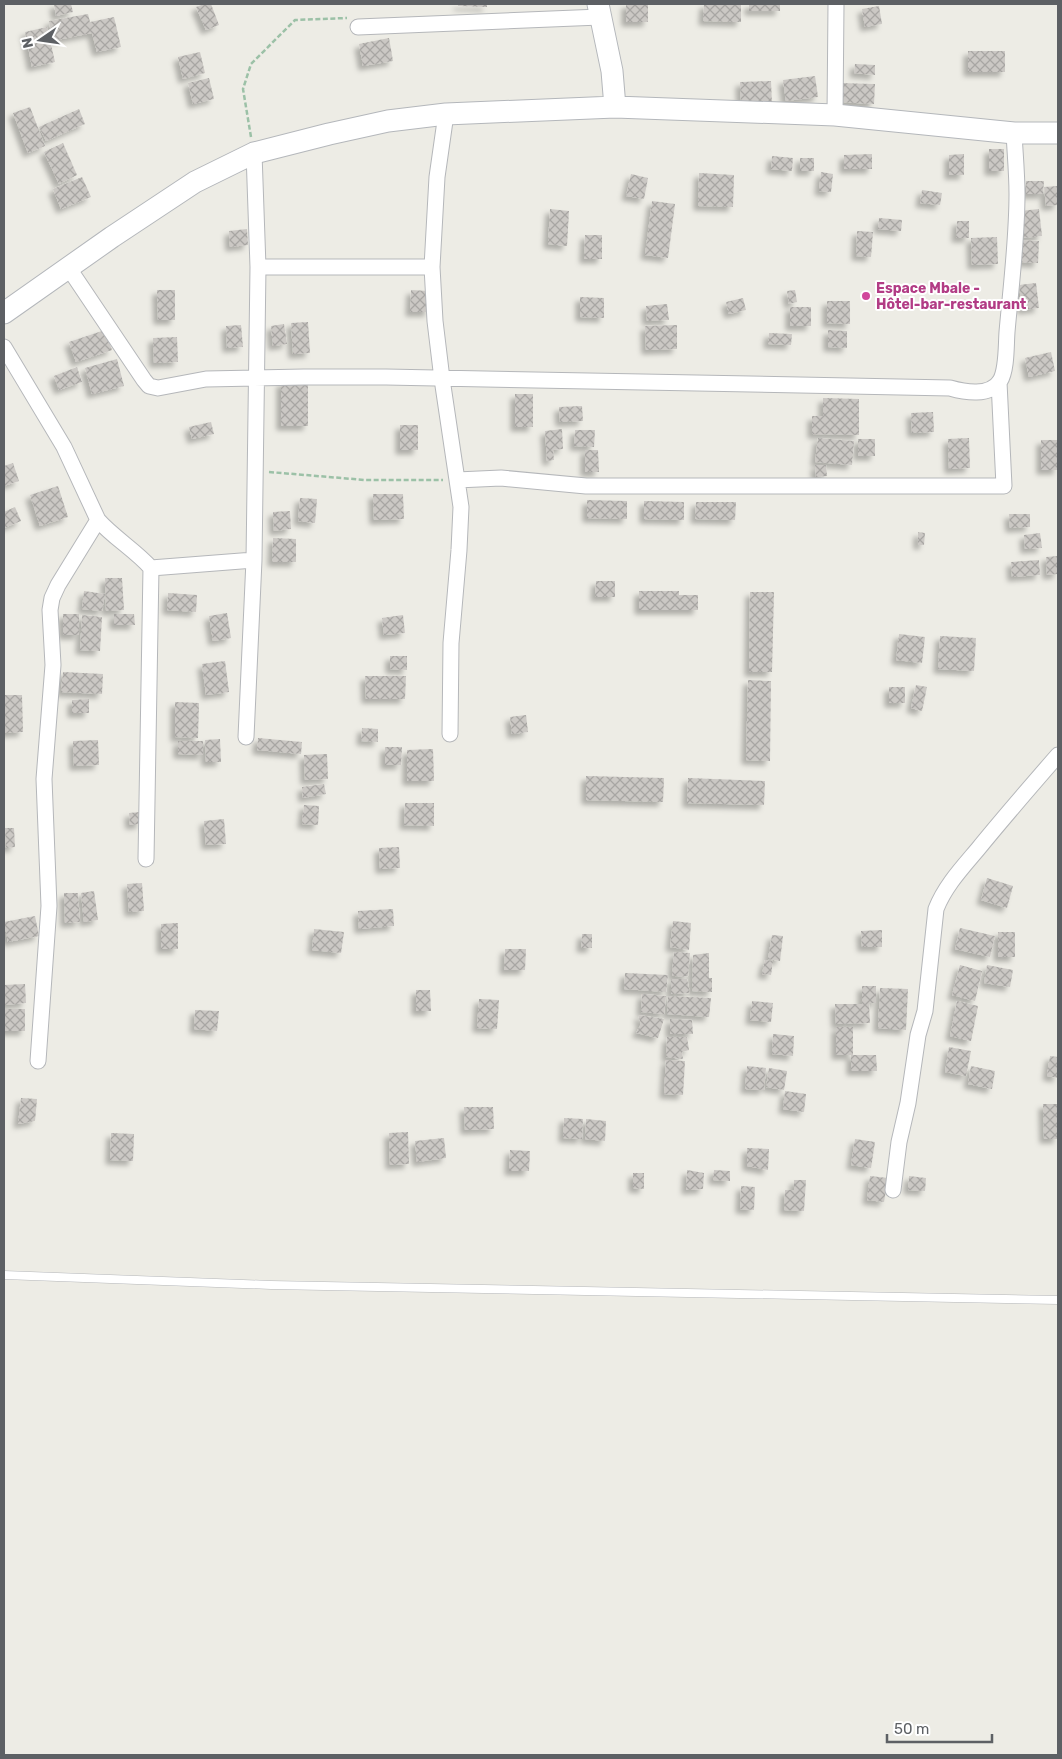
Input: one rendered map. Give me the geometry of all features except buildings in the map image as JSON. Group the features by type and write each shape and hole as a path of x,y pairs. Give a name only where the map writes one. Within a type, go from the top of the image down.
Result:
{"street":[{"path":"835,115 836,4"},
{"path":"358,27 599,10 612,71 615,107"},
{"path":"4,313 68,267 195,182 254,153 388,121 446,114 615,107 835,115 1014,133 1058,133"},
{"path":"446,114 437,177 432,267 435,321 442,379 461,507 451,643 450,734"},
{"path":"457,480 501,478 586,486 1004,486 1000,382 1003,371 1014,249 1017,194 1014,133"},
{"path":"246,737 254,560 258,267 254,153"},
{"path":"68,267 144,380 149,386 158,388 206,380 386,377 950,388 962,391 990,390 1000,382"},
{"path":"258,267 432,267"},
{"path":"4,346 64,447 98,520 151,568 254,560"},
{"path":"38,1061 49,906 44,792 53,665 50,610 52,598 58,585 98,520"},
{"path":"146,860 151,568"},
{"path":"893,1190 899,1142 908,1102 918,1035 925,1011 936,909 950,882 1058,755"}],"lane":[{"path":"4,1276 271,1285 1058,1300"}],"path":[{"path":"254,153 243,89 251,64 295,20 346,16 358,27"},
{"path":"255,470 286,475 365,480 457,480"}],"place":[{"name":"Espace Mbale - Hôtel-bar-restaurant","path":"866,296"}]}
